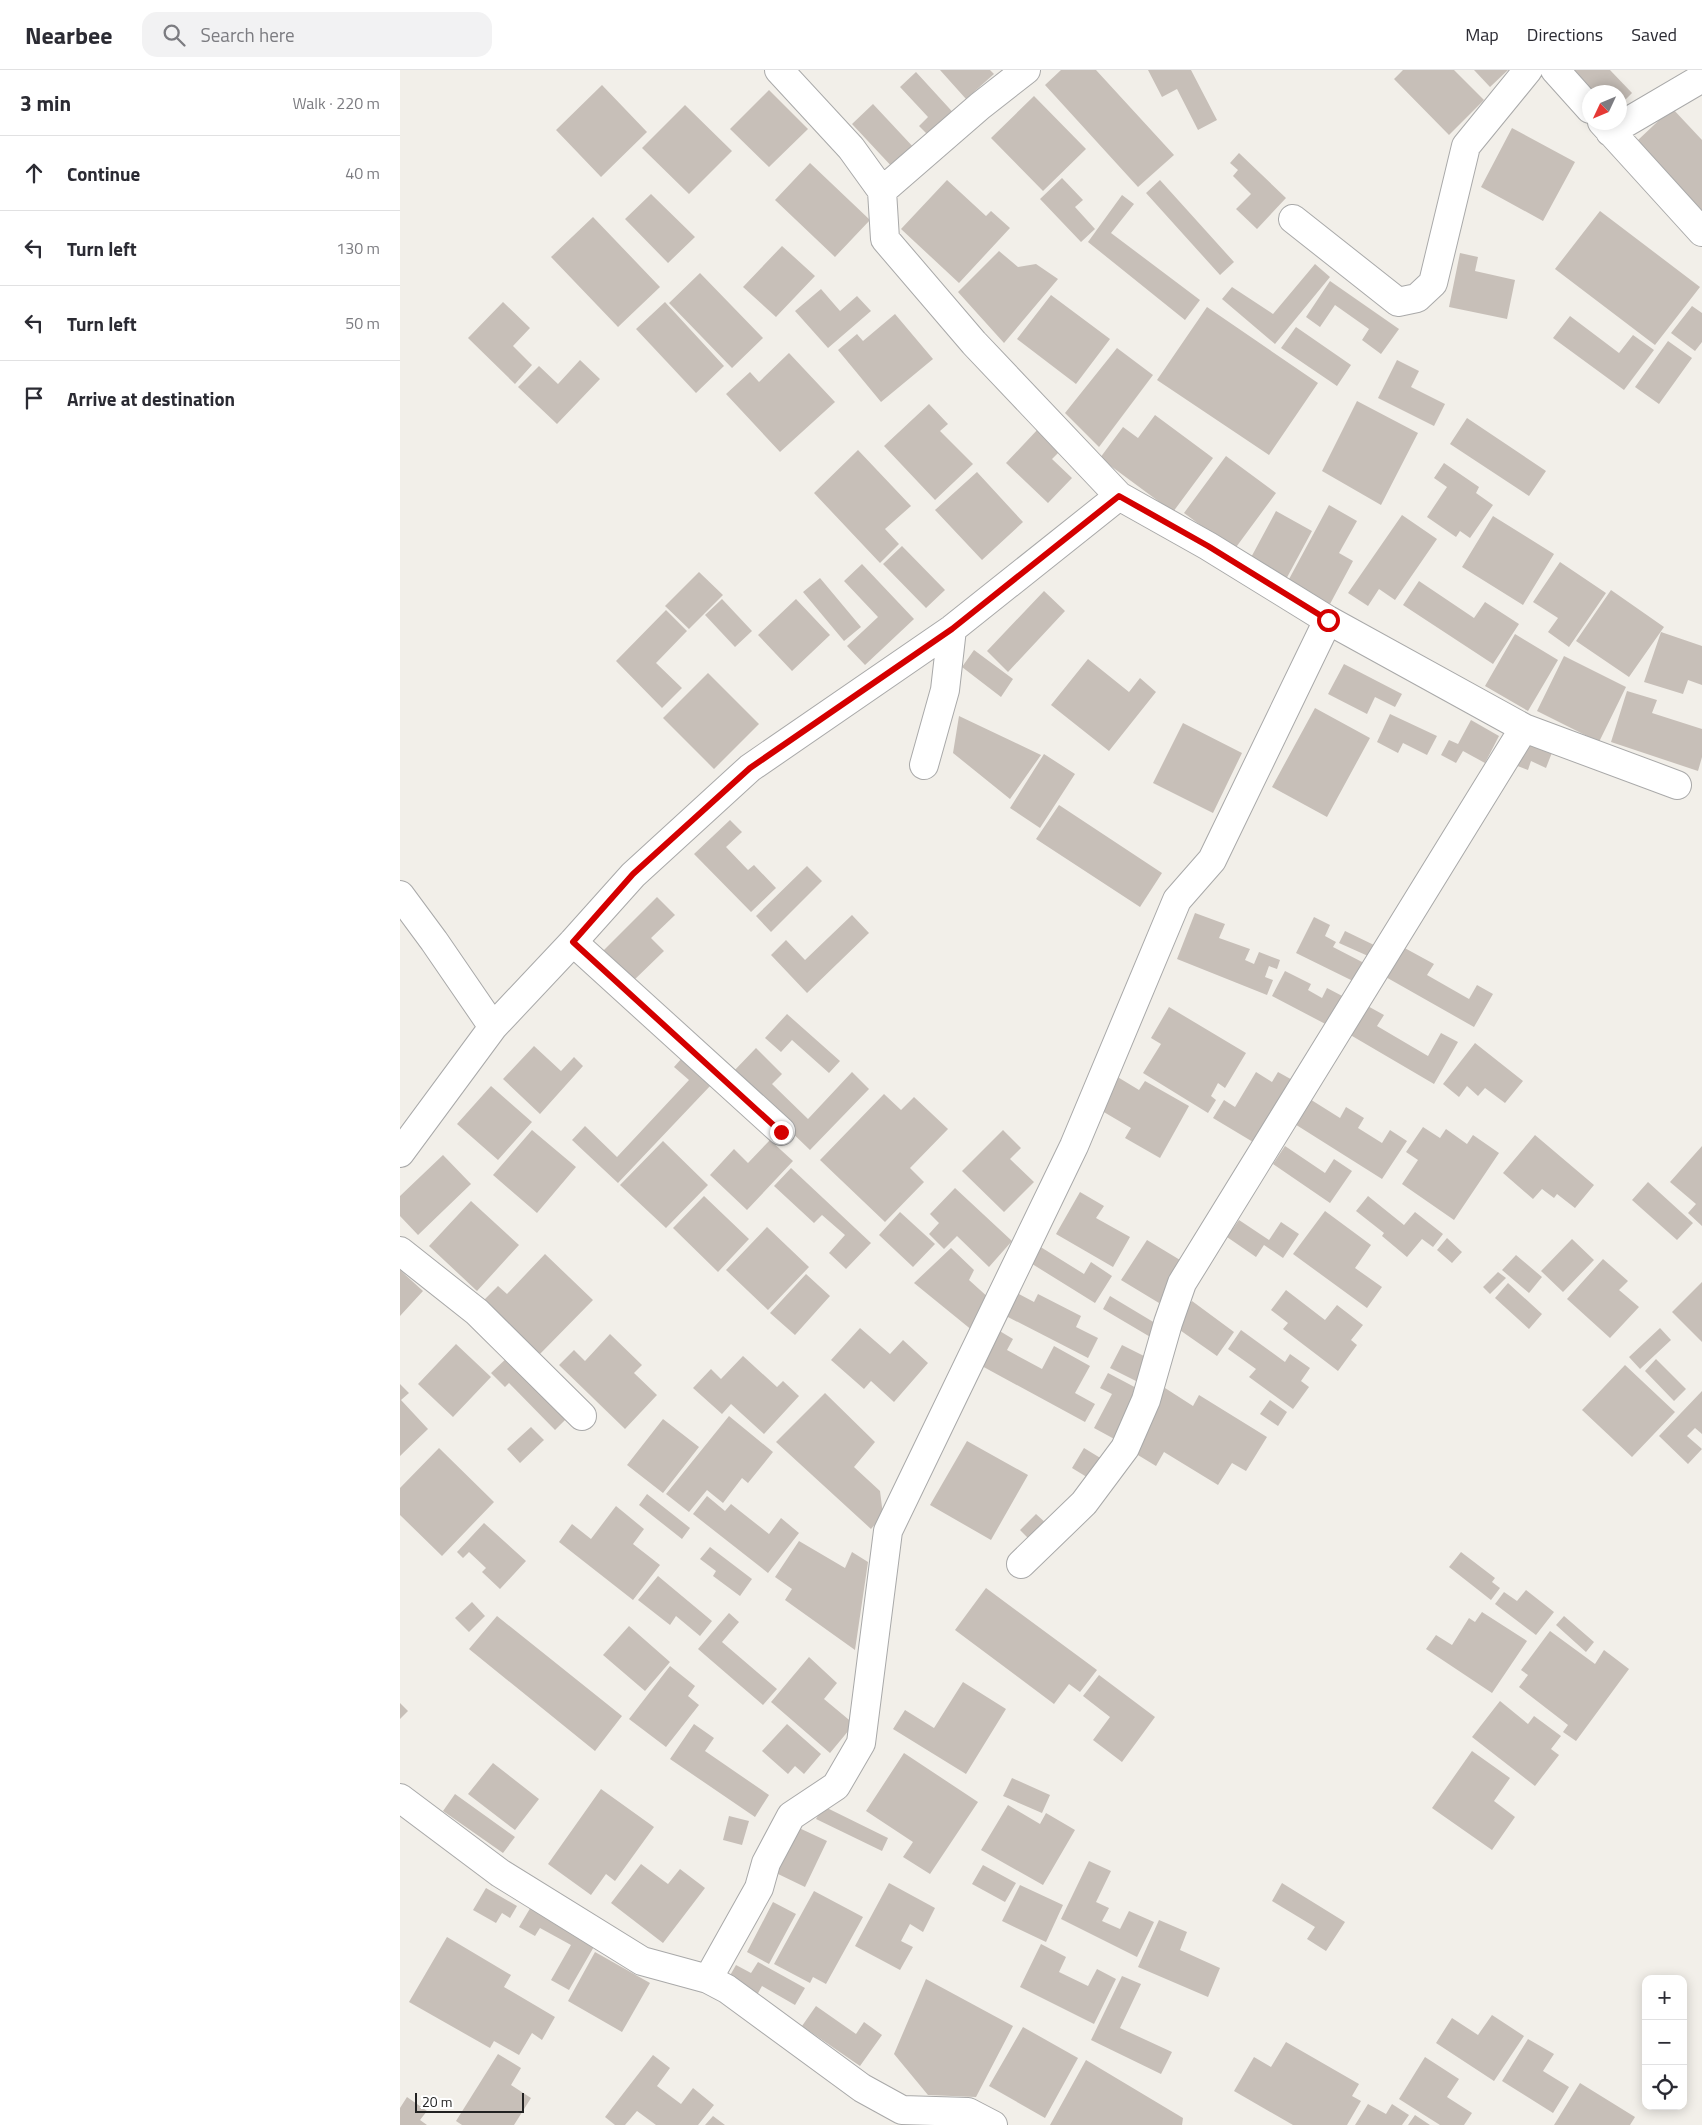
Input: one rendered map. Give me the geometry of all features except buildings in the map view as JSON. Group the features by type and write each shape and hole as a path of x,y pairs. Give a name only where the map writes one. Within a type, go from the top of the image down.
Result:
{"street":[{"path":"779,70 851,148 882,191 885,239 974,343 1119,496 1208,546 1328,620 1524,728 1678,785"},
{"path":"882,191 980,106 1026,70"},
{"path":"1293,219 1398,302 1417,298 1433,283 1466,146 1528,70"},
{"path":"1555,70 1582,100"},
{"path":"1627,116 1702,78"},
{"path":"1609,130 1702,232"},
{"path":"400,1153 492,1027 573,942 633,874 750,768 952,629 1119,496"},
{"path":"708,1979 759,1888 766,1863 791,1816 836,1786 861,1743 888,1531 1074,1146 1177,900 1212,860 1328,620"},
{"path":"924,765 945,690 952,629"},
{"path":"1021,1564 1084,1503 1125,1448 1146,1400 1168,1323 1182,1283 1524,728"},
{"path":"400,896 434,941 492,1027"},
{"path":"573,942 781,1132"},
{"path":"400,1251 477,1312 582,1416"},
{"path":"400,1798 500,1874 642,1962 708,1979 727,1989 862,2088 902,2110 968,2112 993,2125"}],"route":[{"path":"781,1132 573,942 633,874 750,768 952,629 1119,496 1208,546 1328,620"}]}
